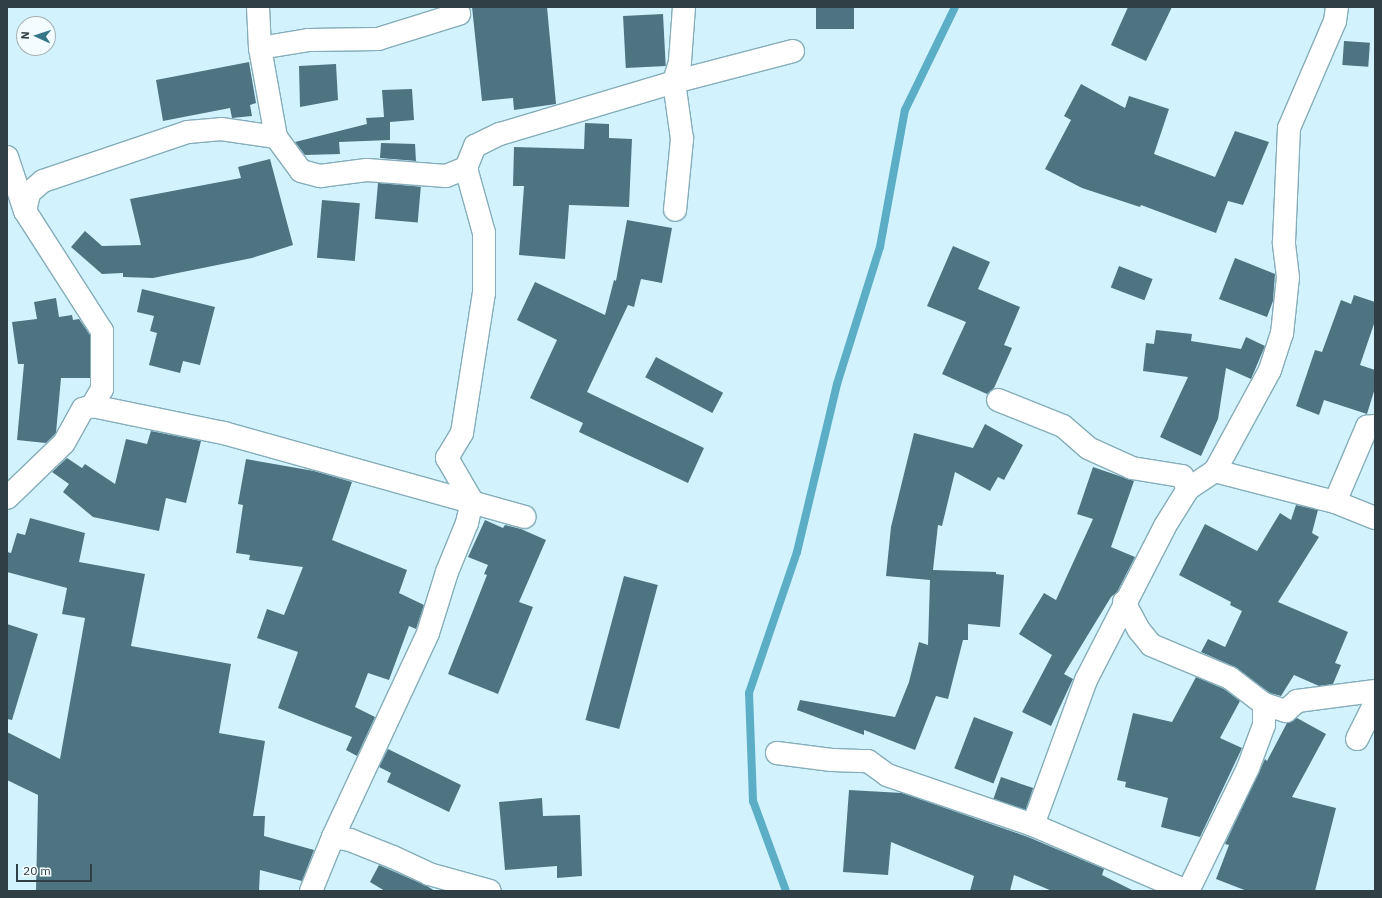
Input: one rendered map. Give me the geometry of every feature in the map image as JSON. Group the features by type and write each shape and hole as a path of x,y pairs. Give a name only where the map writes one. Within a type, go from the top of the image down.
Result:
{"street":[{"path":"258,7 260,48 276,137 301,171 320,176 367,170 446,176 466,168"},
{"path":"675,210 682,139 674,82 680,62 684,7"},
{"path":"1033,825 1086,680 1124,602 1188,489 1215,472 1270,370 1282,334 1288,277 1284,242 1290,128 1335,21 1337,7"},
{"path":"260,48 309,40 378,39 459,14"},
{"path":"311,891 333,837 428,633 447,572 467,523 472,501 447,458 462,433 484,293 484,233 466,168 476,146 500,134 674,82 793,51"},
{"path":"25,212 30,193 43,181 188,132 221,129 276,137"},
{"path":"7,157 25,212 102,331 102,389 92,406"},
{"path":"998,400 1063,426 1088,448 1132,468 1182,476 1188,489"},
{"path":"7,498 64,443 83,409 92,406 224,433 472,501 524,517"},
{"path":"1335,502 1367,427 1375,426"},
{"path":"1215,472 1335,502 1375,518"},
{"path":"1124,602 1139,630 1151,645 1230,678 1264,704 1286,711 1297,701 1375,691"},
{"path":"1357,739 1375,703"},
{"path":"777,753 832,760 868,761 887,776 1033,825 1187,891 1248,768 1264,726 1264,704"},
{"path":"333,837 350,840 394,856 429,874 490,891"}],"building":[{"path":"472,7 547,7 556,104 514,110 513,98 482,101"},
{"path":"816,7 854,7 854,29 816,29"},
{"path":"1128,7 1172,7 1146,61 1111,45"},
{"path":"663,14 666,66 626,68 623,16"},
{"path":"1344,41 1370,43 1368,67 1342,65"},
{"path":"249,62 256,103 250,105 252,116 232,118 230,108 163,121 156,80"},
{"path":"336,64 338,100 300,107 299,66"},
{"path":"1081,84 1125,108 1129,96 1169,109 1154,154 1215,177 1235,131 1269,142 1243,205 1228,201 1216,233 1141,205 1140,207 1082,188 1045,169 1071,120 1064,116"},
{"path":"412,89 414,120 390,122 390,140 339,142 340,154 305,155 295,142 367,124 366,118 384,117 382,90"},
{"path":"585,123 609,124 609,138 632,139 629,207 569,205 565,259 519,255 524,186 513,186 514,147 584,149"},
{"path":"381,143 415,144 416,161 380,158"},
{"path":"270,159 293,245 252,258 153,278 123,277 123,273 102,274 71,247 85,231 102,246 141,245 130,199 241,178 238,167"},
{"path":"378,183 421,187 418,223 375,219"},
{"path":"322,200 360,203 355,261 317,258"},
{"path":"627,220 672,228 662,283 641,279 634,307 628,305 587,392 704,448 688,483 579,432 583,423 530,398 557,340 517,320 535,282 605,315 614,280 616,281"},
{"path":"953,246 990,262 978,289 1020,307 1004,345 1012,348 994,388 987,394 942,374 966,322 927,306"},
{"path":"1235,258 1275,274 1273,301 1267,317 1219,299"},
{"path":"1119,266 1153,279 1144,300 1111,287"},
{"path":"142,289 215,307 200,365 183,361 180,373 149,365 157,333 150,331 154,316 137,312"},
{"path":"1354,295 1375,302 1375,321 1360,365 1375,370 1375,388 1367,414 1324,400 1319,415 1296,406 1315,350 1322,352 1341,300 1351,304"},
{"path":"56,298 59,317 72,315 73,320 79,319 90,335 90,378 61,378 56,433 46,443 17,440 24,364 18,364 12,322 37,319 34,302"},
{"path":"1156,330 1192,334 1191,341 1241,349 1246,337 1265,346 1251,379 1226,368 1218,419 1201,456 1160,437 1188,377 1143,371 1146,343 1154,344"},
{"path":"656,357 723,393 712,413 645,377"},
{"path":"985,424 1023,445 1004,480 998,477 990,491 955,472 942,526 938,525 933,570 996,572 996,574 1004,575 1000,627 968,624 968,640 963,640 948,699 936,696 915,750 864,730 864,735 797,710 800,700 895,717 909,682 919,642 928,645 930,580 886,576 891,527 914,433 973,448"},
{"path":"151,431 201,441 186,503 166,498 159,531 93,517 63,492 69,484 52,472 67,458 82,468 85,464 115,484 126,439 147,444"},
{"path":"246,459 314,471 352,482 332,540 407,570 399,593 424,605 416,629 409,626 389,680 368,673 355,707 375,717 357,756 346,750 352,737 278,708 298,652 257,638 267,609 284,615 303,567 249,560 250,555 236,553 243,505 238,504"},
{"path":"1093,467 1134,481 1111,547 1135,557 1117,592 1111,597 1064,674 1073,679 1051,726 1022,712 1052,655 1019,634 1044,593 1056,600 1093,519 1077,514"},
{"path":"1296,505 1318,510 1312,533 1319,537 1278,602 1348,632 1335,663 1341,665 1333,684 1319,686 1294,675 1281,696 1270,693 1235,667 1201,652 1208,639 1225,647 1242,611 1230,605 1231,602 1179,575 1205,524 1257,551 1280,513 1291,520"},
{"path":"30,518 85,533 79,562 145,574 131,646 231,664 219,733 265,741 253,816 265,816 264,836 314,850 302,881 260,870 259,891 36,891 38,795 7,780 7,732 60,759 85,618 62,614 67,588 7,572 7,552 11,553 17,533 25,535"},
{"path":"485,520 503,528 505,525 521,529 546,540 519,602 533,607 498,694 448,674 487,575 484,574 488,565 468,557"},
{"path":"624,576 658,585 619,729 585,720"},
{"path":"7,624 38,634 12,720 7,719"},
{"path":"1196,677 1224,689 1240,701 1220,738 1242,748 1200,837 1161,827 1168,798 1125,787 1126,782 1117,780 1133,713 1172,722"},
{"path":"974,717 1013,732 994,783 954,768"},
{"path":"1297,718 1326,734 1292,797 1336,808 1315,891 1247,891 1216,879 1229,845 1225,844 1265,759 1267,761 1287,723"},
{"path":"388,749 461,785 449,812 387,782 391,773 379,767"},
{"path":"1001,777 1033,788 1026,810 994,799"},
{"path":"849,790 902,793 1028,837 1104,869 1102,875 1134,891 1052,891 1014,875 1010,891 970,891 974,876 891,842 888,875 843,872"},
{"path":"542,798 543,816 580,815 582,876 557,878 557,866 505,870 499,802"},
{"path":"379,865 435,891 385,891 370,882"}],"waterway":[{"path":"786,891 753,801 749,693 797,552 837,384 880,247 905,110 955,7"}]}
